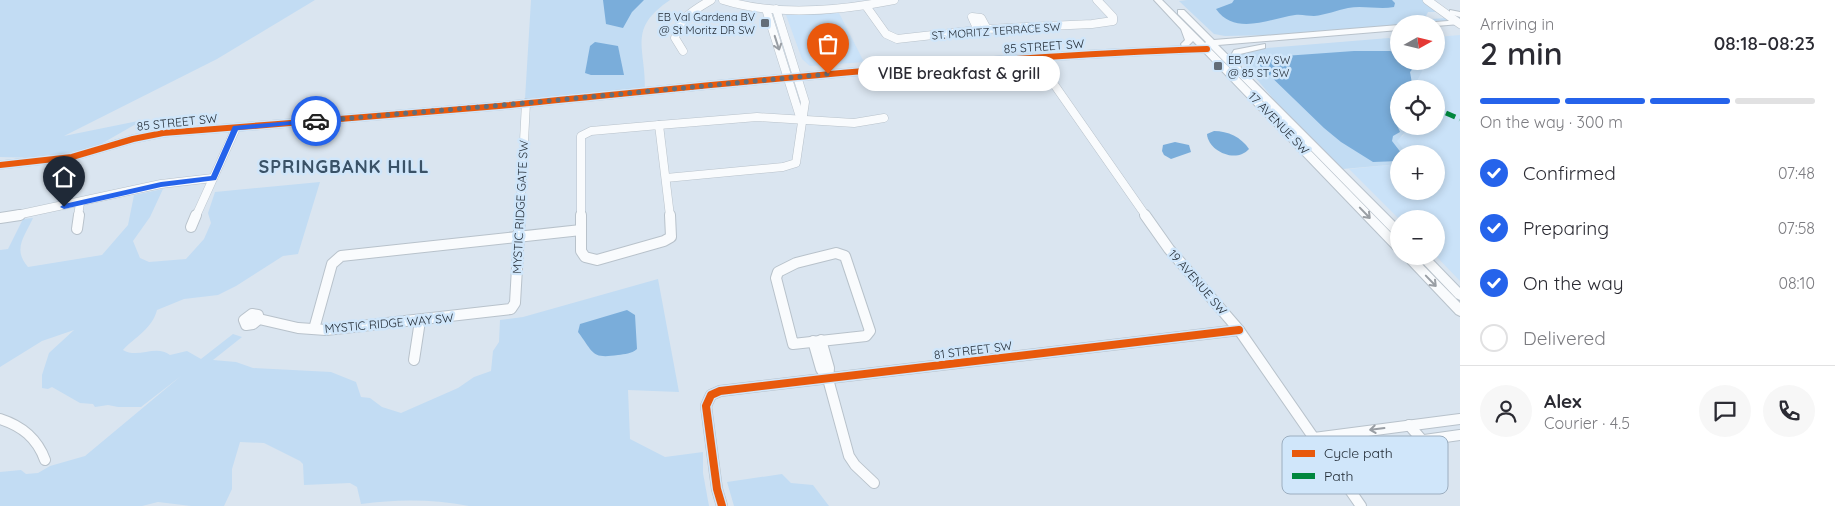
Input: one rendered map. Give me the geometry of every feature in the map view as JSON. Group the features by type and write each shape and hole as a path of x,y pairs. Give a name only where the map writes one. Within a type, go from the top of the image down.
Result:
{"main road":[{"name":"17 AVENUE SW","path":"1158,0 1185,26 1237,68 1390,224"},
{"name":"17 AVENUE SW","path":"1169,0 1202,32 1210,46 1273,117 1390,239"},
{"path":"1445,22 1459,20"},
{"path":"1445,27 1459,20"},
{"path":"1185,26 1189,40 1185,44"},
{"name":"85 STREET SW","path":"1210,46 1240,40 1390,28"},
{"path":"1202,32 1216,38 1240,40"},
{"name":"85 STREET SW","path":"1210,46 1262,46 1390,35"},
{"path":"1237,68 1234,58 1237,52 1262,46"},
{"path":"1273,117 1284,116"},
{"path":"1332,178 1344,177"},
{"path":"1417,265 1459,304"},
{"path":"1429,265 1459,304"}],"street":[{"path":"684,51 675,38 678,25 688,14 711,0"},
{"path":"723,0 742,6 766,9 866,6 894,0"},
{"name":"ST. MORITZ TERRACE SW","path":"866,6 886,34 892,38 987,29 1092,24 1113,21 1113,17 1097,0"},
{"path":"1427,0 1459,20"},
{"path":"1436,0 1459,20"},
{"path":"766,9 801,120"},
{"path":"666,178 783,167 793,165 798,159 801,120 805,102 776,9"},
{"path":"978,30 972,17 981,18 987,29"},
{"name":"85 STREET SW","path":"1107,53 1185,44 1210,46"},
{"name":"85 STREET SW","path":"0,165 72,157 133,138 156,134 526,103 828,74 1035,57 1210,46"},
{"name":"19 AVENUE SW","path":"1035,57 1169,249 1239,330 1313,436"},
{"path":"794,63 803,69 828,74"},
{"name":"MYSTIC RIDGE GATE SW","path":"511,309 514,303 519,237 526,103"},
{"path":"659,125 672,231 671,238 594,260 582,254 580,139 582,135 591,131 659,125 757,117 854,123 884,118"},
{"path":"191,227 236,128"},
{"path":"0,218 34,213 161,184 213,178"},
{"path":"77,229 80,203"},
{"name":"MYSTIC RIDGE WAY SW","path":"511,309 420,321 326,330 314,329 332,264 341,256 581,230"},
{"path":"836,253 843,254 870,331 866,336 817,341 793,344 776,275 778,272 796,263 836,253"},
{"path":"259,319 298,328 314,329"},
{"path":"414,360 420,321"},
{"name":"81 STREET SW","path":"722,506 717,489 706,406 711,395 720,391 1239,330"},
{"path":"817,341 821,369 828,379 849,456 874,483"},
{"path":"0,419 14,424 30,434 40,448 45,460"},
{"path":"1329,436 1460,419"},
{"path":"1409,425 1419,436"},
{"name":"19 AVENUE SW","path":"1353,494 1361,506"}],"shaded area":[{"path":"0,0 315,0 217,59 64,136 143,120 94,148 38,158 0,157"},
{"path":"531,0 670,0 648,20 643,30 642,50 645,89 525,99"},
{"path":"1424,0 1440,12 1428,12 1426,15 1390,15 1390,26 1276,35 1225,36 1214,34 1179,1"},
{"path":"839,13 864,62 810,66 802,59 786,15"},
{"path":"1460,35 1460,281 1445,265 1445,210 1390,210 1349,169 1390,165 1390,200 1445,200 1445,145 1400,145 1397,139 1403,135 1445,135 1445,80 1417,80 1420,70 1445,70 1445,36"},
{"path":"1390,39 1390,70 1422,70 1418,80 1390,80 1390,135 1402,135 1397,141 1400,145 1390,145 1390,165 1343,169 1276,102 1238,57 1241,52 1267,48"},
{"path":"320,182 298,254 283,256 236,286 218,295 184,299 157,310 155,317 147,328 123,350 135,353 159,351 170,355 187,351 201,359 233,334 242,337 213,360 236,362 253,368 331,372 356,382 361,397 370,398 382,407 401,413 458,388 474,377 491,371 493,351 499,342 500,320 523,317 658,279 679,392 628,390 630,439 665,457 703,452 703,473 709,506 469,506 415,500 361,504 357,487 350,483 304,485 303,464 300,461 264,443 240,442 232,469 232,489 224,506 191,506 158,502 142,506 0,506 0,472 21,470 26,474 38,473 50,466 85,456 181,376 141,407 108,405 95,407 93,404 80,403 52,387 48,389 42,388 42,375 49,353 74,330 42,341 0,367 0,250 8,249 23,219 33,218 20,248 23,260 28,267 102,255 128,225 134,195 163,189 150,217 133,241 140,258 149,262 186,259 204,239 211,223 208,213 215,192"},
{"path":"782,474 791,483 813,485 829,506 734,506 727,482"}],"water":[{"path":"603,0 644,0 632,12 623,28 606,24"},
{"path":"1234,0 1392,0 1395,3 1394,7 1388,8 1354,7 1314,16 1295,15 1253,24 1242,24 1224,17 1216,9 1232,3"},
{"path":"595,42 618,46 624,75 591,75 585,73 590,46"},
{"path":"1354,51 1390,51 1390,70 1412,70 1410,72 1411,80 1390,80 1390,135 1395,135 1392,141 1395,145 1390,145 1390,161 1373,162 1341,142 1324,128 1259,65 1257,61 1269,57"},
{"path":"1214,131 1234,136 1249,149 1237,155 1224,154 1212,146 1209,140 1207,134"},
{"path":"1175,142 1189,145 1191,152 1171,159 1164,155 1162,151 1163,145"},
{"path":"627,310 635,315 637,349 628,353 609,356 594,353 578,332 580,324"}],"marked path":[{"path":"1446,113 1460,119"}],"cycle path":[{"path":"0,165 72,157 133,139 163,133 451,110 959,62 1042,56 1207,49"},
{"path":"722,506 717,489 706,406 711,395 720,391 1239,330"}],"way so far":[{"path":"316,121 828,74"}],"place":[{"name":"EB Val Gardena BV @ St Moritz DR SW","path":"765,23"},
{"name":"EB 17 AV SW @ 85 ST SW","path":"1218,66"},
{"name":"VIBE breakfast & grill","path":"828,74"}],"district":[{"name":"SPRINGBANK HILL","path":"344,166"}],"route":[{"path":"64,207 161,184 213,178 236,128 316,121"}]}
